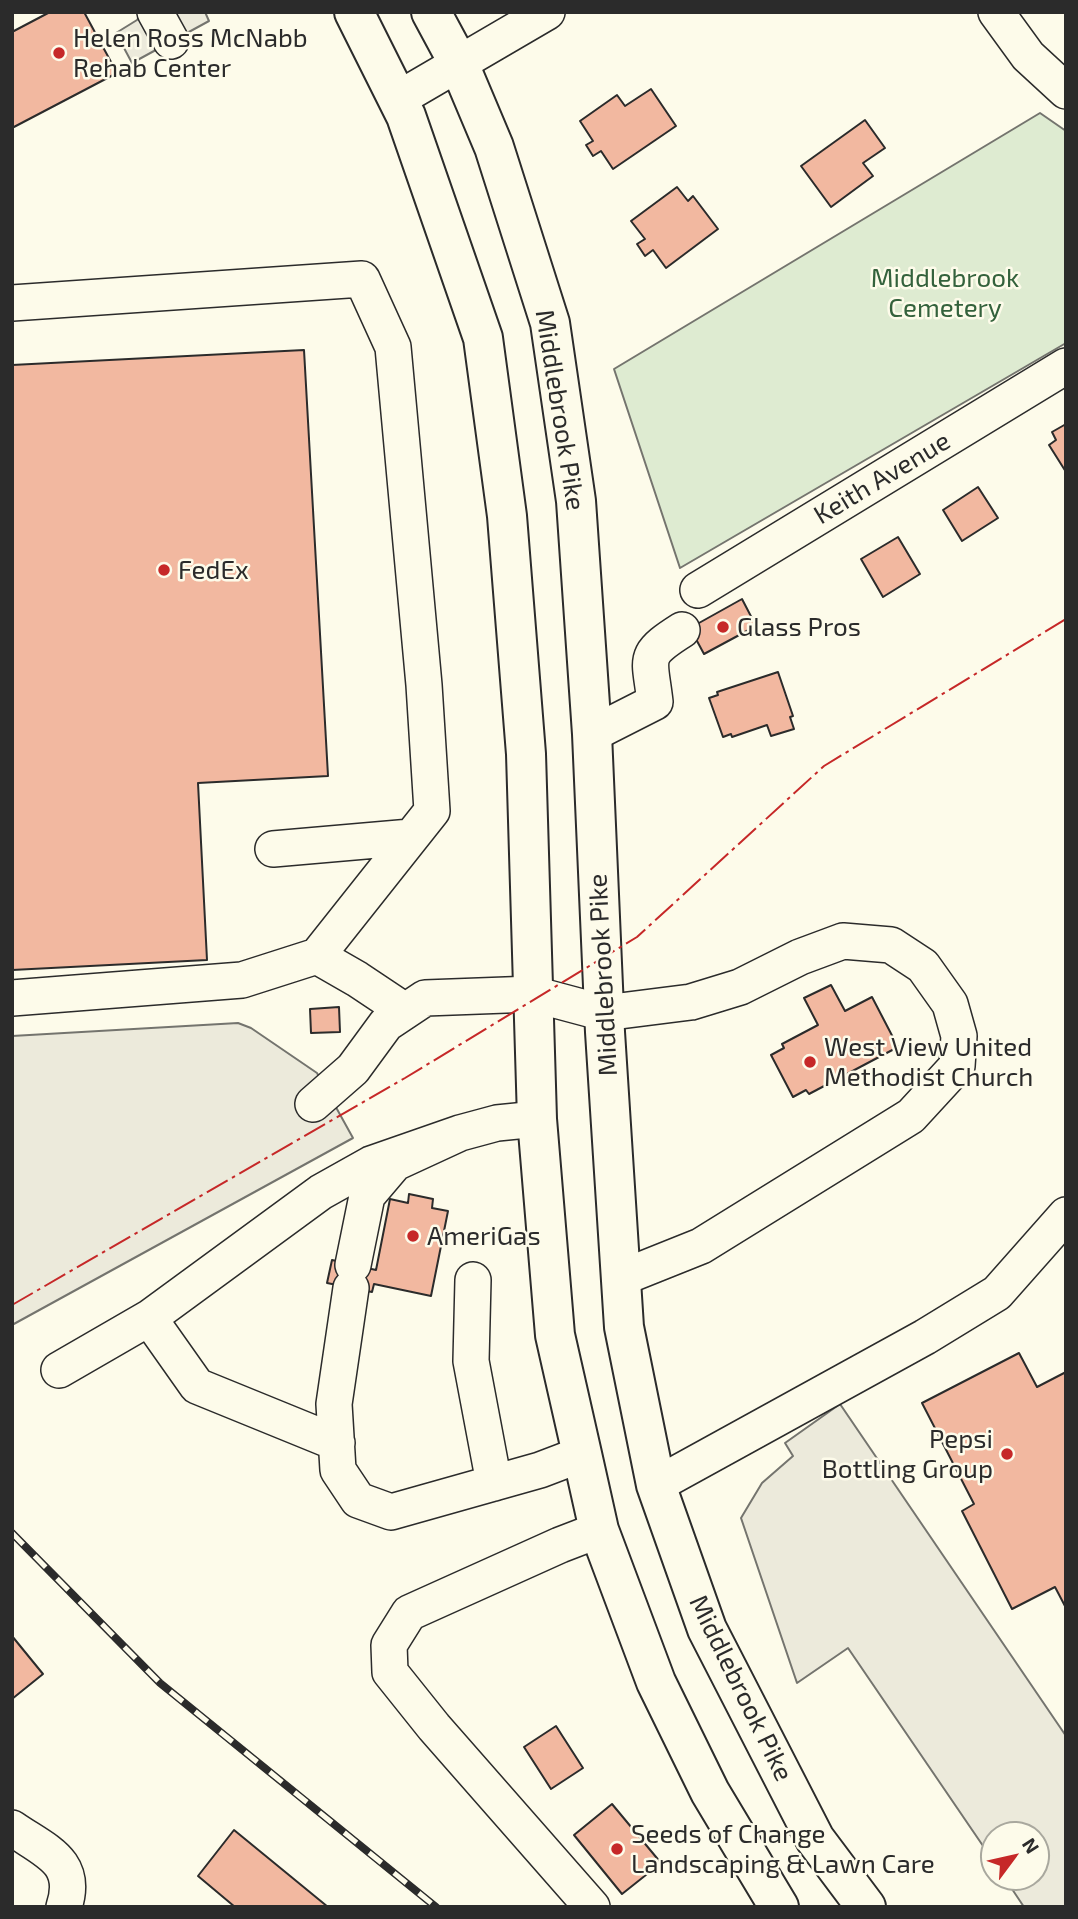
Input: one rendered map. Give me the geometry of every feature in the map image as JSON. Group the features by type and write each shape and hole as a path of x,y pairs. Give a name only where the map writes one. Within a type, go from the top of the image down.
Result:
{"main road":[{"path":"354,12 406,116 483,338 507,516 526,754 537,1119 555,1335 599,1530 656,1682 710,1792 779,1907"},
{"name":"Middlebrook Pike","path":"431,12 459,64 494,147 550,323 576,501 592,734 604,1013 624,1327 656,1485 707,1629 815,1839 866,1907"}],"street":[{"path":"398,99 547,12"},
{"path":"996,12 1028,56 1066,91"},
{"path":"12,303 362,279 393,347 424,685 432,811 317,956 242,980 12,998"},
{"name":"Keith Avenue","path":"698,590 1066,366"},
{"path":"592,734 655,702 650,662 654,650 682,630"},
{"path":"273,849 411,837"},
{"path":"313,1104 353,1069 386,1024 425,998 533,993 604,1013 691,1002 740,986 842,940 891,945 923,966 950,1004 960,1036 957,1066 911,1116 701,1246 621,1278"},
{"path":"317,956 358,979 405,1011"},
{"path":"59,1370 149,1318 321,1192 371,1164 460,1133 497,1123 537,1119"},
{"path":"460,1133 395,1163 367,1196 352,1277 334,1404 338,1470 358,1500 391,1512 540,1470 582,1454"},
{"path":"656,1485 925,1336 997,1293 1066,1215"},
{"path":"473,1280 471,1361 494,1483"},
{"path":"149,1318 197,1386 337,1444"},
{"path":"592,1907 434,1727 390,1672 389,1645 409,1614 599,1530"},
{"path":"12,1828 57,1859 66,1870 69,1894 64,1907"}],"green space":[{"name":"Middlebrook Cemetery","path":"1040,113 1066,131 1066,343 680,568 614,369"}],"shaded area":[{"path":"137,12 205,12 209,21 132,63 116,33 137,20"},
{"path":"238,1023 251,1028 317,1073 353,1138 12,1325 12,1036"},
{"path":"840,1404 1066,1736 1066,1907 1024,1907 1013,1891 1050,1891 1050,1821 980,1821 980,1841 848,1648 797,1683 741,1518 762,1483 793,1456 785,1443"}],"building":[{"name":"Helen Ross McNabb Rehab Center","path":"50,12 84,12 117,73 12,128 12,32"},
{"path":"651,89 676,126 613,169 601,151 593,156 586,145 593,141 580,121 617,95 625,106"},
{"path":"865,120 885,148 863,163 873,176 831,207 801,166"},
{"path":"677,187 688,201 693,196 718,229 666,268 653,250 645,256 637,244 645,239 631,221"},
{"name":"FedEx","path":"304,350 328,776 198,783 207,960 12,970 12,365"},
{"path":"1066,424 1066,472 1049,445 1056,440 1052,432"},
{"path":"978,487 998,518 962,541 943,510"},
{"path":"898,537 920,574 883,597 861,559"},
{"name":"Glass Pros","path":"742,599 756,626 704,654 690,628"},
{"path":"778,672 793,716 790,717 794,729 771,736 767,725 732,737 731,734 723,737 709,698 718,695 717,692"},
{"path":"831,985 845,1011 872,997 898,1047 809,1094 806,1090 793,1097 771,1055 784,1048 782,1044 818,1025 804,998"},
{"path":"339,1007 340,1032 311,1033 310,1009"},
{"name":"AmeriGas","path":"409,1194 433,1199 432,1208 448,1211 431,1296 374,1284 372,1292 327,1283 332,1260 376,1270 390,1199 408,1203"},
{"name":"Pepsi Bottling Group","path":"1019,1353 1037,1387 1066,1372 1066,1608 1055,1587 1012,1609 962,1511 974,1504 922,1403"},
{"path":"12,1636 43,1674 12,1699"},
{"path":"556,1726 583,1768 551,1789 524,1747"},
{"name":"Seeds of Change Landscaping & Lawn Care","path":"612,1804 661,1863 622,1894 574,1835"},
{"path":"234,1830 328,1907 235,1907 198,1876"}],"railway":[{"path":"12,1533 160,1683 436,1907"}],"power":[{"path":"12,1305 405,1078 637,937 824,766 1066,619"}],"place":[{"name":"Helen Ross McNabb Rehab Center","path":"59,53"},
{"name":"FedEx","path":"164,570"},
{"name":"Glass Pros","path":"723,627"},
{"name":"West View United Methodist Church","path":"810,1062"},
{"name":"AmeriGas","path":"413,1236"},
{"name":"Pepsi Bottling Group","path":"1007,1454"},
{"name":"Seeds of Change Landscaping & Lawn Care","path":"617,1849"}]}
